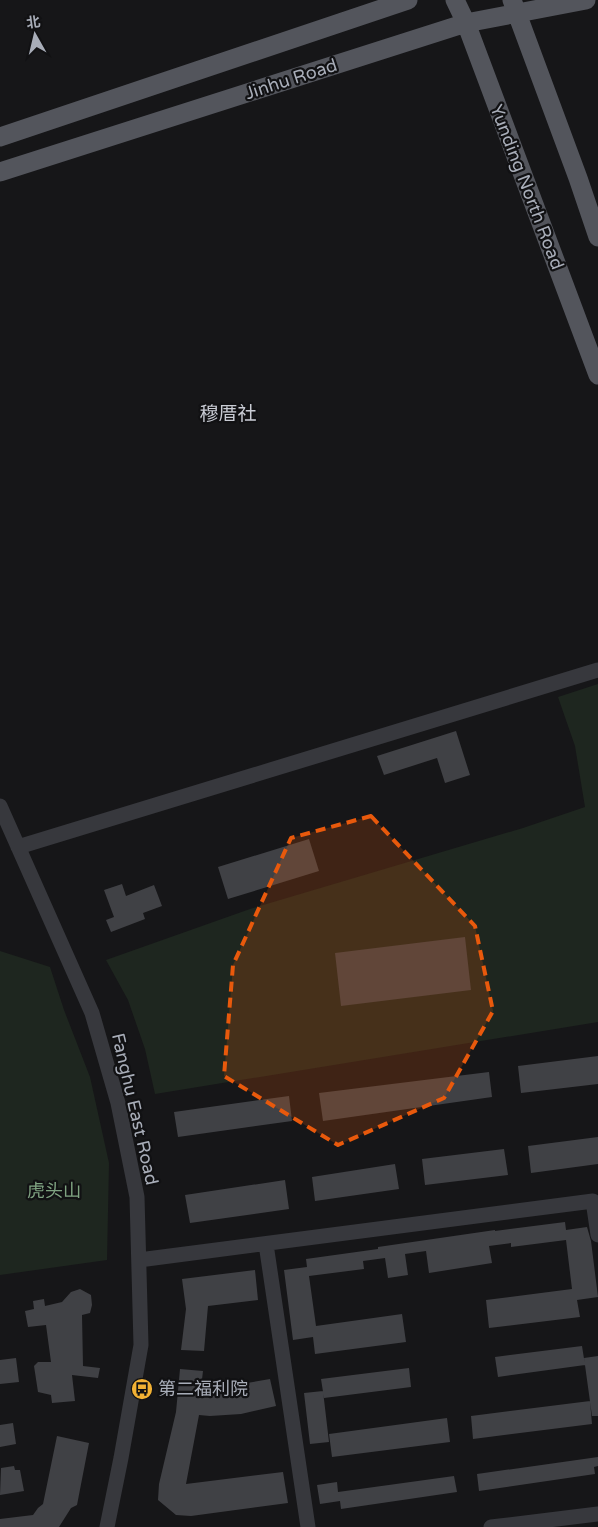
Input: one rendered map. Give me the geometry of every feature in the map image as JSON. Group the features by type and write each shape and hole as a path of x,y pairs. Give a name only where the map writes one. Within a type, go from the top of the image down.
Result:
{"main road":[{"path":"0,137 408,0"},
{"name":"Yunding North Road","path":"455,0 466,23 598,376"},
{"name":"Jinhu Road","path":"0,172 514,7 586,0"},
{"path":"514,7 598,237"}],"street":[{"path":"18,848 598,670"},
{"name":"Fanghu East Road","path":"0,806 92,1013 118,1103 137,1197 141,1345 122,1458 107,1527"},
{"path":"139,1260 593,1201 598,1236"},
{"path":"266,1244 308,1527"},
{"path":"491,1527 557,1523 598,1514"}],"highlighted area":[{"path":"371,816 475,926 493,1011 444,1098 338,1145 224,1076 233,965 291,838"}],"green space":[{"path":"598,684 598,1022 155,1094 145,1049 128,1000 106,960 250,909 523,828 585,807 575,746 558,697"},
{"name":"虎头山","path":"0,951 50,967 64,1010 90,1077 109,1163 107,1260 0,1275"}],"building":[{"path":"456,731 470,775 445,783 437,758 384,775 377,756"},
{"path":"309,839 319,871 228,899 218,867"},
{"path":"122,884 126,896 154,885 162,906 143,913 145,919 111,932 106,920 114,917 104,890"},
{"path":"465,937 471,990 341,1006 335,953"},
{"path":"598,1056 598,1084 521,1093 518,1066"},
{"path":"489,1072 492,1097 323,1121 319,1093"},
{"path":"289,1096 292,1121 178,1137 174,1112"},
{"path":"598,1137 598,1164 531,1173 528,1146"},
{"path":"504,1149 508,1175 425,1185 422,1159"},
{"path":"395,1164 399,1189 315,1201 312,1177"},
{"path":"285,1180 289,1209 190,1223 185,1195"},
{"path":"565,1222 566,1230 587,1227 591,1241 598,1297 577,1300 580,1317 489,1328 486,1300 572,1289 566,1240 511,1247 511,1243 489,1246 492,1263 429,1273 426,1251 405,1254 408,1275 388,1278 385,1258 363,1261 364,1269 309,1276 316,1326 402,1314 406,1342 315,1354 313,1337 293,1340 284,1270 307,1267 306,1259 495,1230"},
{"path":"255,1270 258,1300 208,1306 204,1351 181,1350 186,1309 182,1279"},
{"path":"80,1289 91,1295 92,1305 90,1313 82,1315 83,1366 100,1368 98,1378 72,1375 75,1401 52,1403 51,1395 38,1392 34,1366 38,1362 51,1362 46,1325 28,1327 25,1311 34,1309 33,1301 44,1299 45,1306 62,1302 71,1292"},
{"path":"582,1346 585,1365 498,1377 495,1357"},
{"path":"598,1356 598,1416 592,1416 584,1358"},
{"path":"16,1358 19,1382 0,1384 0,1360"},
{"path":"409,1368 411,1387 324,1398 321,1379"},
{"path":"180,1369 203,1371 201,1388 270,1379 276,1406 241,1414 199,1415 186,1484 283,1472 288,1503 191,1516 176,1515 158,1500 159,1484 176,1412"},
{"path":"323,1391 329,1442 310,1444 304,1393"},
{"path":"590,1401 592,1424 473,1439 471,1416"},
{"path":"447,1418 450,1442 332,1457 329,1434"},
{"path":"13,1423 16,1444 0,1447 0,1425"},
{"path":"57,1436 89,1443 77,1505 71,1508 59,1527 0,1527 0,1519 33,1515 43,1504"},
{"path":"598,1457 598,1466 594,1467 595,1474 479,1491 477,1474"},
{"path":"14,1466 15,1470 20,1470 24,1491 0,1495 1,1468"},
{"path":"454,1476 457,1492 341,1509 340,1501 320,1504 317,1485 337,1482 338,1492"}],"place":[{"name":"第二福利院","path":"142,1389"}],"district":[{"name":"穆厝社","path":"228,414"}]}
